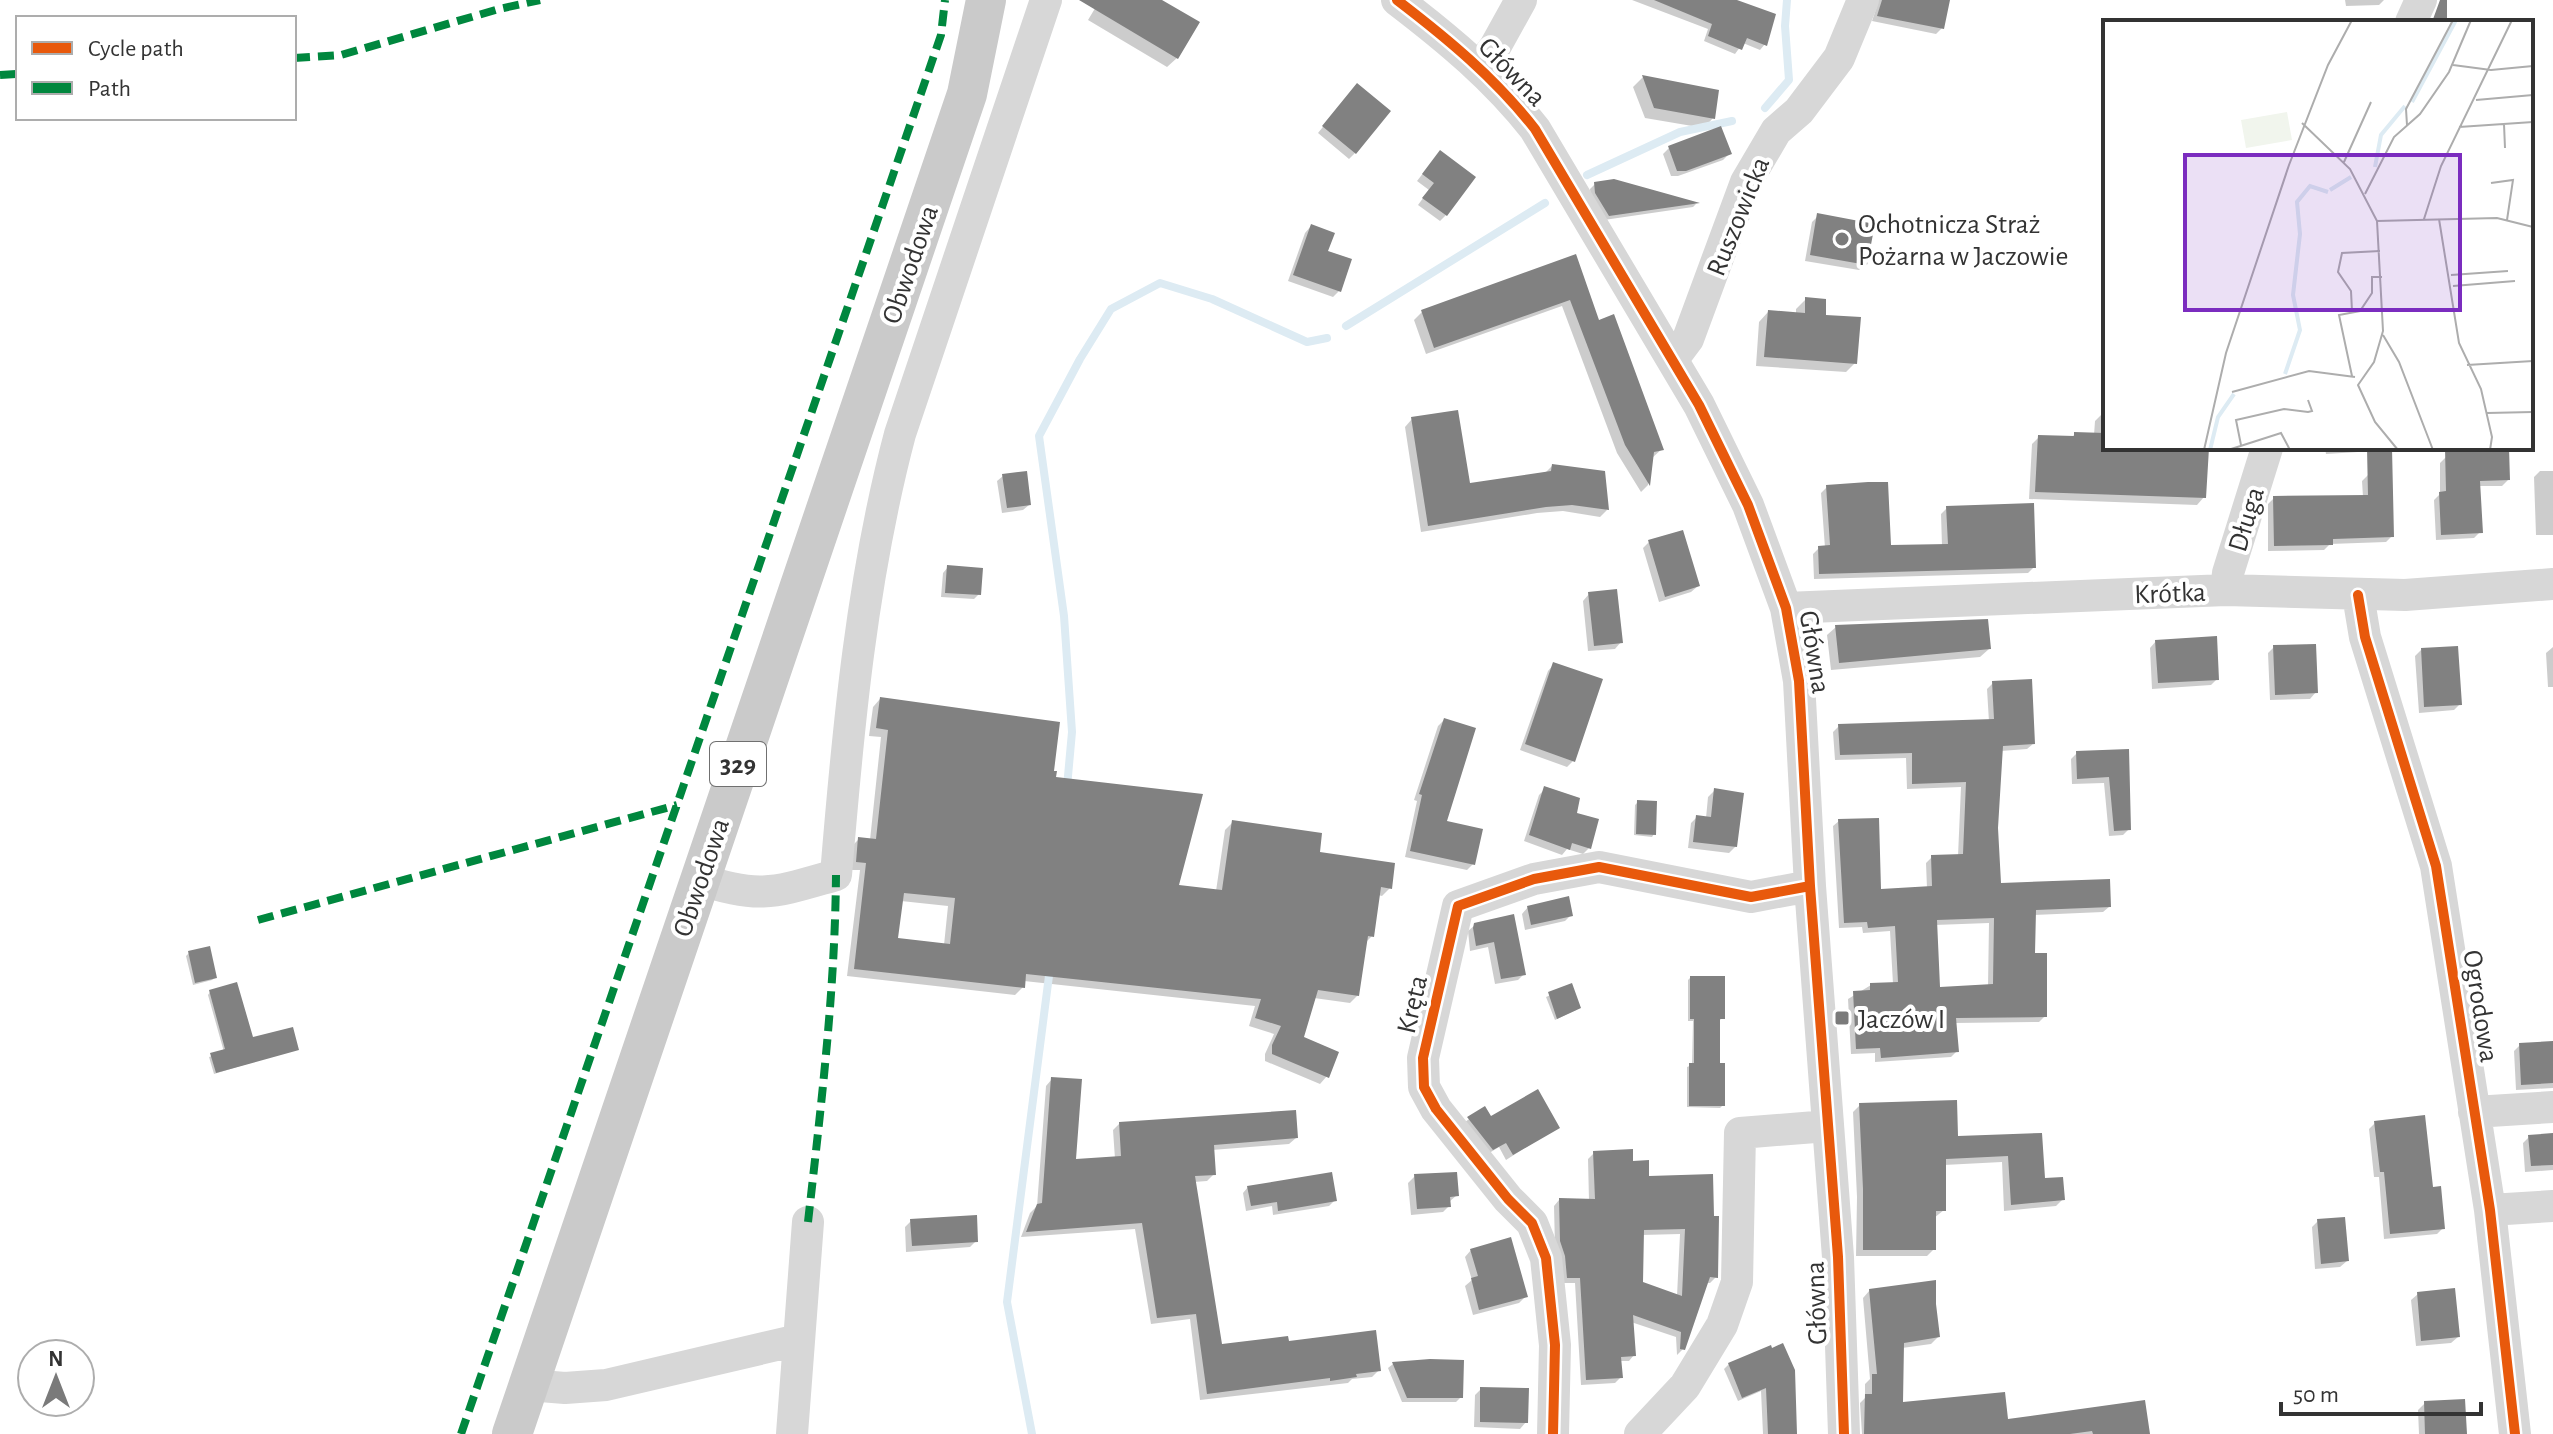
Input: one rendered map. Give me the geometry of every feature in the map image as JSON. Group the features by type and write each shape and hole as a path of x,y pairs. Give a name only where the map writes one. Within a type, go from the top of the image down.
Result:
{"main road":[{"name":"Obwodowa","path":"967,94 986,0"},
{"name":"Obwodowa","path":"512,1434 967,94 1012,0"}],"street":[{"path":"699,879 729,889 756,893 779,891 836,875 858,669 886,489 900,434 1046,0"},
{"name":"Główna","path":"1397,0 1480,67 1535,129 1673,359 1748,505 1786,608 1799,681 1810,886 1838,1257 1844,1434"},
{"path":"1480,67 1521,0"},
{"name":"Ruszowicka","path":"1673,359 1688,339 1752,171 1776,131 1799,111 1839,58 1863,0"},
{"path":"2412,20 2421,0"},
{"name":"Długa","path":"2226,590 2228,573 2266,450"},
{"name":"Krótka","path":"1786,608 2226,590 2405,595 2553,584"},
{"name":"Ogrodowa","path":"2358,595 2365,637 2436,866 2490,1210 2515,1434"},
{"name":"Kręta","path":"1553,1434 1555,1345 1546,1258 1532,1223 1508,1199 1445,1120 1424,1087 1423,1058 1458,906 1534,879 1599,867 1751,897 1810,886"},
{"path":"2474,1112 2553,1107"},
{"path":"1640,1434 1685,1386 1722,1325 1737,1282 1740,1133 1828,1126"},
{"path":"2490,1210 2553,1206"},
{"path":"792,1434 808,1222"},
{"path":"528,1385 565,1388 606,1385 798,1340"}],"building":[{"path":"1079,0 1162,0 1200,22 1178,59"},
{"path":"1654,0 1737,0 1776,14 1767,46 1747,38 1742,50 1708,36 1712,24"},
{"path":"1882,0 1950,0 1944,29 1877,16"},
{"path":"2440,0 2447,0 2447,20 2433,20"},
{"path":"1642,75 1719,90 1715,119 1654,108"},
{"path":"1357,83 1391,111 1356,154 1322,126"},
{"path":"1721,126 1732,154 1686,171 1677,171 1668,146"},
{"path":"1440,150 1476,177 1447,216 1422,198 1434,183 1422,174"},
{"path":"1614,179 1700,203 1609,216 1595,193 1594,182"},
{"name":"Ochotnicza Straż Pożarna w Jaczowie","path":"1817,213 1875,224 1867,265 1810,255"},
{"path":"1311,224 1335,233 1328,251 1352,259 1341,292 1293,275"},
{"path":"1576,254 1599,320 1614,314 1664,450 1654,452 1650,486 1625,445 1570,300 1434,348 1421,310"},
{"path":"1805,297 1826,299 1826,315 1861,317 1857,364 1764,357 1768,310 1805,313"},
{"path":"1458,410 1470,483 1551,471 1552,464 1605,471 1609,510 1572,505 1546,507 1428,526 1411,417"},
{"path":"2074,432 2103,433 2103,450 2209,450 2206,498 2035,492 2038,435 2074,436"},
{"path":"2367,450 2392,450 2394,537 2333,539 2333,545 2274,546 2273,496 2368,495"},
{"path":"2445,450 2509,450 2510,480 2480,481 2483,533 2441,535 2439,492 2446,491"},
{"path":"1027,471 1031,505 1007,508 1002,474"},
{"path":"1888,482 1891,545 1948,544 1946,506 2034,503 2036,568 1819,574 1818,546 1830,545 1826,485"},
{"path":"1683,530 1700,586 1665,597 1648,540"},
{"path":"947,565 983,568 981,595 945,593"},
{"path":"1617,589 1623,643 1594,646 1588,592"},
{"path":"1988,619 1991,649 1839,663 1835,625"},
{"path":"2217,636 2219,680 2158,683 2155,640"},
{"path":"2316,644 2318,693 2275,695 2273,645"},
{"path":"2458,646 2462,705 2424,707 2421,648"},
{"path":"1553,662 1603,679 1575,762 1525,744"},
{"path":"2032,679 2035,744 2003,746 1998,828 2001,883 2110,879 2111,907 2036,910 2035,953 2047,953 2047,1017 1956,1018 1959,1052 1881,1058 1880,1048 1856,1049 1853,991 1870,990 1870,983 1898,982 1895,926 1868,928 1867,922 1844,923 1838,819 1879,818 1881,889 1932,886 1931,855 1963,854 1966,782 1912,784 1912,753 1840,755 1838,724 1994,719 1992,681","holes":["1994,918 1993,984 1940,987 1937,920"]},
{"path":"880,697 1060,722 1054,771 1057,771 1056,777 1203,794 1179,885 1222,890 1232,820 1322,833 1320,852 1395,863 1392,889 1381,887 1374,937 1368,936 1359,996 1318,990 1304,1037 1339,1052 1329,1078 1272,1054 1272,1045 1281,1026 1255,1018 1261,999 1026,974 1025,988 854,969 866,863 856,862 858,837 876,839 888,730 876,728","holes":["904,893 955,898 950,944 898,938"]},
{"path":"1444,718 1476,728 1447,821 1483,829 1475,865 1410,851 1422,795 1419,794"},
{"path":"2129,749 2131,830 2114,831 2109,777 2077,779 2076,751"},
{"path":"1544,786 1580,798 1577,813 1599,819 1591,849 1572,843 1570,850 1529,835"},
{"path":"1714,788 1744,793 1737,847 1693,842 1696,815 1711,817"},
{"path":"1637,800 1657,801 1656,835 1636,834"},
{"path":"1569,896 1573,916 1531,925 1527,906"},
{"path":"1514,914 1526,975 1501,979 1494,942 1476,946 1474,923"},
{"path":"210,946 217,978 195,983 188,951"},
{"path":"1690,976 1725,976 1725,1019 1720,1019 1720,1063 1725,1063 1725,1106 1689,1106 1689,1063 1694,1063"},
{"path":"237,982 253,1037 293,1027 299,1050 216,1073 210,1053 225,1049 209,990"},
{"path":"1572,983 1581,1008 1557,1019 1548,992"},
{"path":"2553,1041 2553,1083 2521,1085 2519,1043"},
{"path":"1051,1077 1082,1079 1076,1159 1121,1156 1119,1122 1296,1110 1298,1138 1214,1145 1216,1175 1195,1176 1222,1344 1288,1336 1289,1341 1376,1330 1381,1371 1330,1381 1330,1378 1207,1394 1196,1314 1157,1318 1142,1223 1026,1232 1037,1204 1042,1203"},
{"path":"1538,1089 1560,1128 1513,1155 1506,1143 1493,1150 1467,1117 1485,1106 1491,1116"},
{"path":"1957,1100 1958,1136 2042,1133 2045,1178 2063,1177 2065,1200 2011,1205 2008,1156 1946,1159 1946,1211 1936,1211 1936,1250 1863,1250 1859,1103"},
{"path":"2425,1115 2433,1187 2441,1186 2445,1229 2390,1234 2384,1172 2380,1172 2374,1121"},
{"path":"2553,1133 2553,1165 2531,1166 2528,1135"},
{"path":"1633,1149 1633,1161 1649,1160 1649,1176 1713,1174 1714,1216 1719,1216 1718,1278 1710,1277 1685,1350 1680,1349 1681,1332 1633,1315 1636,1356 1621,1357 1623,1378 1586,1380 1580,1278 1567,1278 1560,1241 1559,1198 1595,1199 1593,1151","holes":["1685,1229 1682,1296 1643,1282 1644,1230"]},
{"path":"1332,1172 1337,1201 1278,1211 1277,1202 1251,1206 1247,1186"},
{"path":"1457,1172 1459,1196 1450,1197 1451,1207 1417,1209 1414,1174"},
{"path":"977,1215 978,1242 912,1246 910,1219"},
{"path":"2345,1217 2349,1261 2321,1264 2317,1219"},
{"path":"1511,1237 1528,1297 1479,1310 1471,1278 1478,1276 1470,1249"},
{"path":"1936,1280 1940,1337 1904,1343 1903,1402 2005,1392 2008,1419 2145,1400 2150,1434 2093,1434 2092,1431 2070,1434 1864,1434 1865,1394 1872,1394 1872,1374 1877,1374 1869,1289"},
{"path":"2455,1288 2460,1337 2421,1341 2417,1292"},
{"path":"1783,1343 1795,1370 1797,1434 1768,1434 1766,1388 1742,1398 1728,1363"},
{"path":"1464,1360 1463,1398 1407,1398 1392,1362"},
{"path":"1480,1387 1529,1388 1528,1423 1480,1422"},
{"path":"2465,1399 2467,1434 2425,1434 2424,1401"}],"waterway":[{"path":"1765,108 1789,80 1785,26 1787,0"},
{"path":"1587,175 1680,132 1732,121"},
{"path":"1346,326 1545,203"},
{"path":"1067,787 1072,732 1064,616 1039,436 1080,359 1111,309 1160,283 1212,299 1307,342 1327,338"},
{"path":"1032,1434 1007,1302 1050,968"}],"marked path":[{"path":"296,58 341,55 540,0"},
{"path":"461,1434 941,35 945,0"},
{"path":"0,75 16,74"},
{"path":"258,920 677,805"},
{"path":"808,1222 830,1006 836,875"}],"cycle path":[{"path":"1397,0 1470,60 1535,129 1699,405 1748,505 1786,608 1799,681 1810,886 1838,1257 1844,1434"},
{"path":"2358,595 2365,637 2436,866 2490,1210 2515,1434"},
{"path":"1553,1434 1555,1345 1546,1258 1532,1223 1508,1199 1436,1109 1424,1087 1423,1058 1458,906 1534,879 1599,867 1751,897 1810,886"}],"place":[{"name":"Ochotnicza Straż Pożarna w Jaczowie","path":"1842,239"},
{"name":"Jaczów I","path":"1842,1018"}]}
